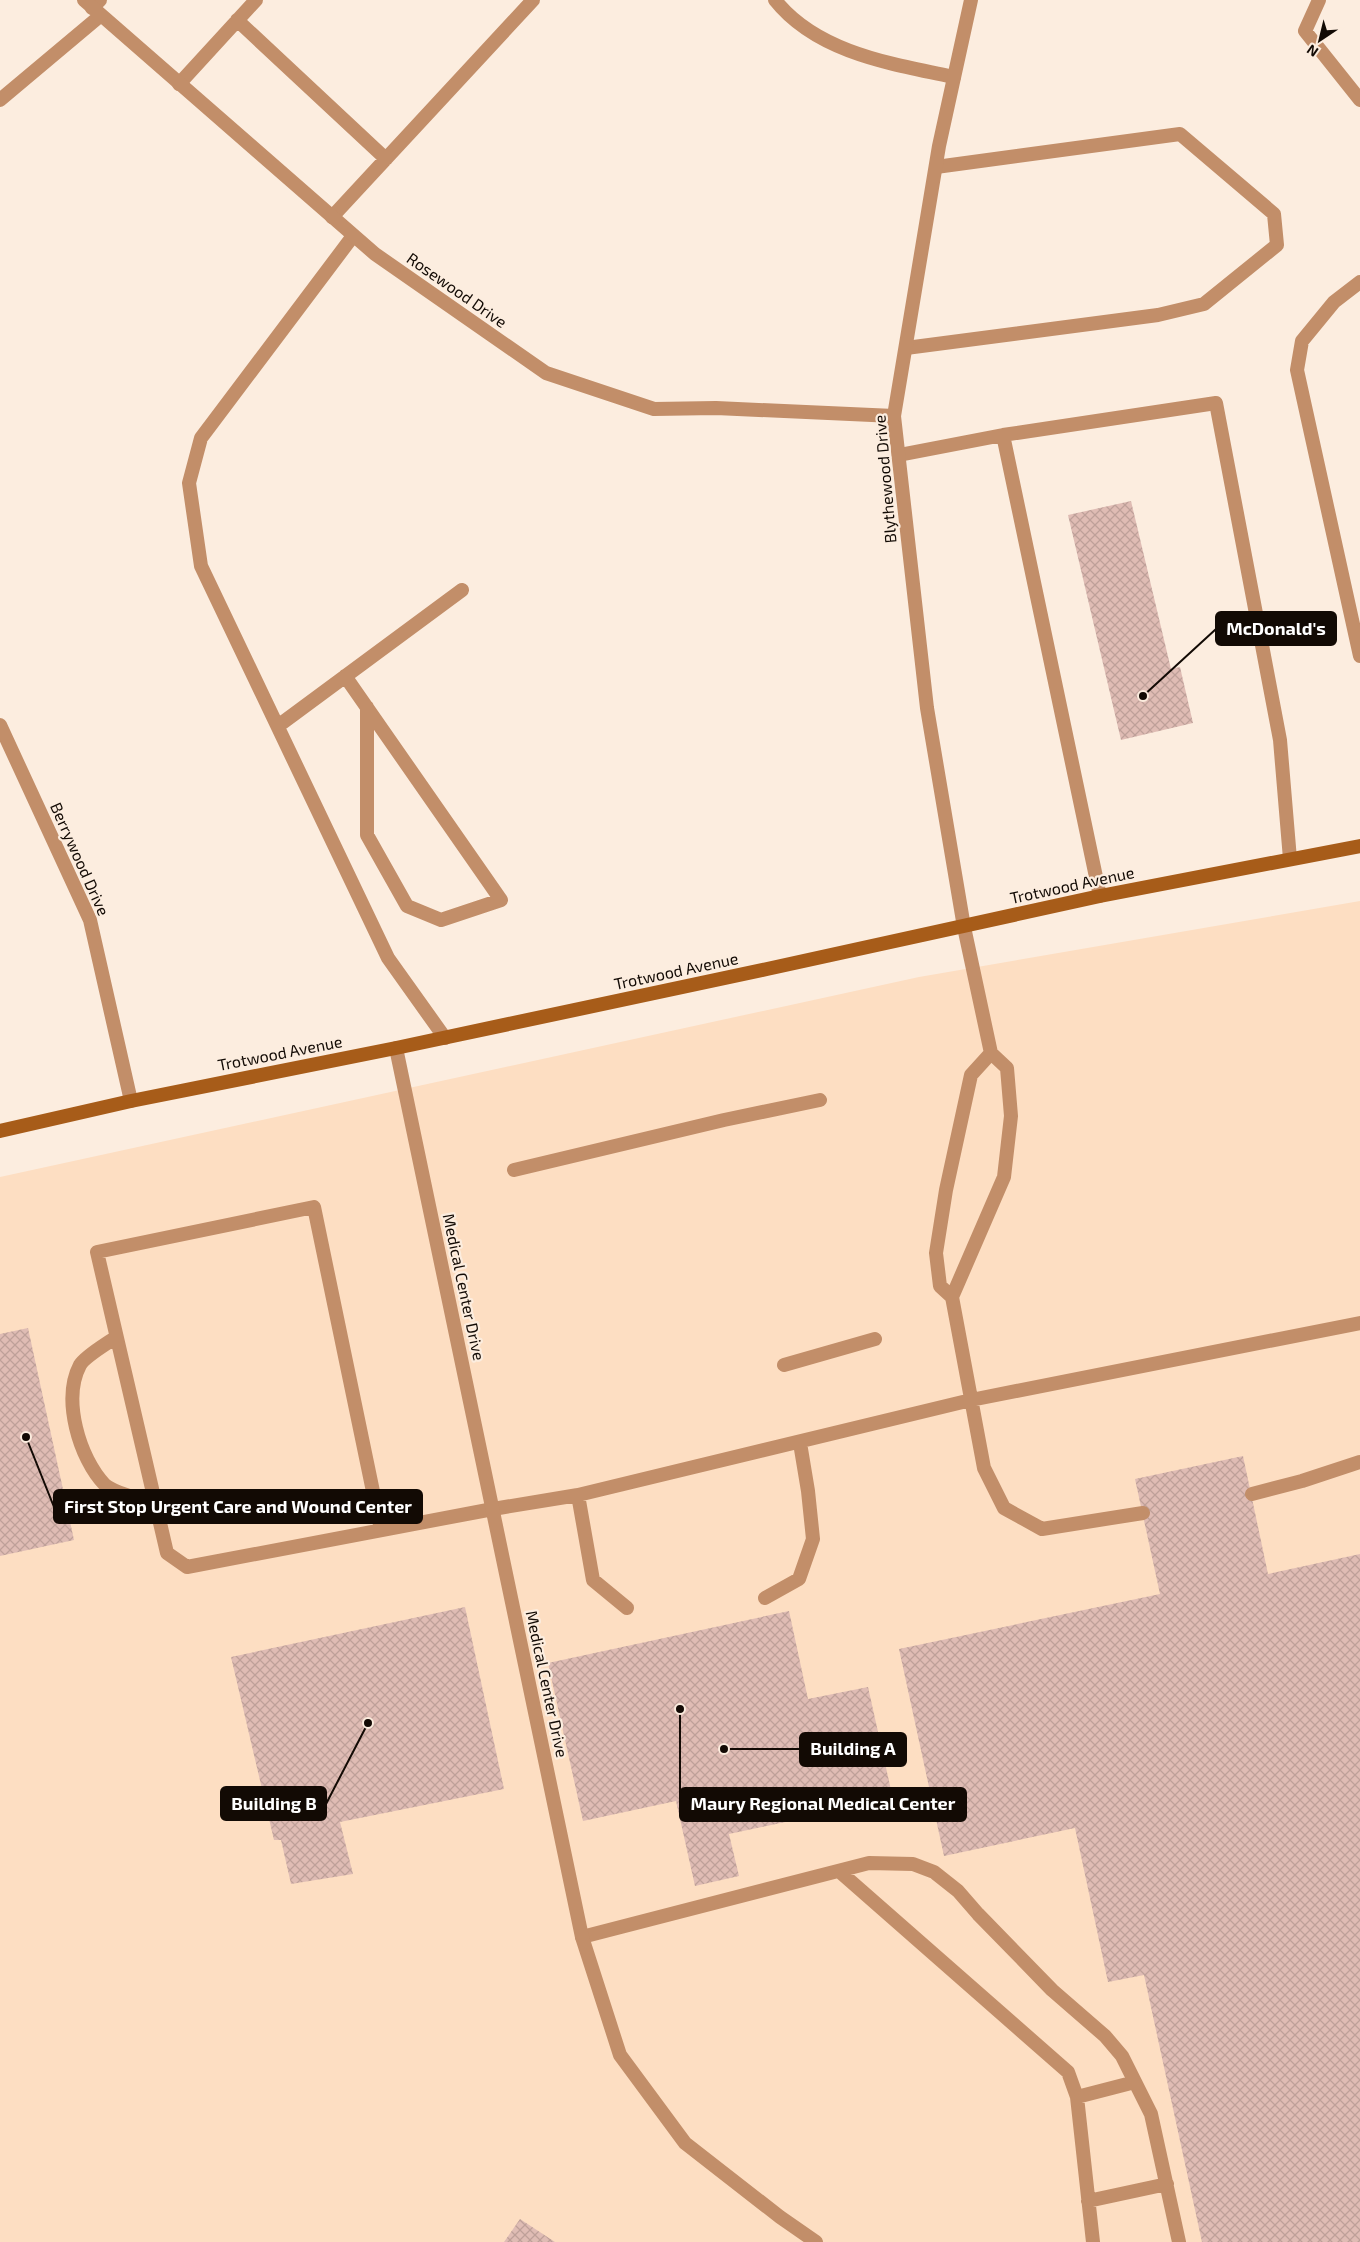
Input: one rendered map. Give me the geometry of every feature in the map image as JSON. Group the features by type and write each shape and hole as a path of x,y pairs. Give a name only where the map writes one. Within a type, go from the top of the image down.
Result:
{"main road":[{"name":"Trotwood Avenue","path":"0,1131 131,1101 445,1038 1100,896 1360,846"}],"street":[{"path":"179,84 256,0"},
{"path":"332,217 533,0"},
{"path":"775,0 781,8 816,36 867,58 954,78"},
{"name":"Blythewood Drive","path":"971,0 936,167 894,416 927,708 964,927 990,1053"},
{"path":"1318,0 1305,31 1360,100"},
{"path":"0,100 94,6"},
{"name":"Rosewood Drive","path":"94,6 179,84 375,254 546,373 654,410 716,408 894,416"},
{"path":"237,20 386,159"},
{"path":"906,348 1158,315 1204,304 1277,245 1274,214 1180,134 936,167"},
{"path":"353,236 201,438 189,483 201,566 388,958 445,1038"},
{"path":"1360,282 1334,302 1302,341 1297,370 1360,656"},
{"path":"899,456 1003,435 1216,402 1280,740 1290,860"},
{"path":"1003,435 1100,896"},
{"path":"278,726 462,590"},
{"path":"345,676 367,707 501,900 441,920 407,906 367,835 367,707"},
{"name":"Berrywood Drive","path":"0,725 90,920 131,1101"},
{"name":"Medical Center Drive","path":"396,1048 582,1937 620,2055 685,2143 780,2217 816,2242"},
{"path":"952,1298 940,1286 936,1252 946,1190 971,1075 990,1053 1007,1068 1010,1116 1004,1177 952,1298 984,1468 1004,1508 1042,1529 1143,1512"},
{"path":"514,1170 724,1120 820,1100"},
{"path":"381,1530 314,1206 97,1252 167,1553 187,1567 493,1509 578,1495 800,1443 971,1400 1360,1323"},
{"path":"116,1337 81,1363 74,1385 73,1416 87,1462 107,1486 155,1504"},
{"path":"784,1365 875,1339"},
{"path":"765,1598 798,1579 813,1539 800,1443"},
{"path":"1252,1494 1302,1481 1360,1462"},
{"path":"578,1495 593,1580 627,1608"},
{"path":"582,1937 869,1863 913,1864 934,1872 958,1891 1052,1990 1105,2036 1122,2056 1151,2114 1179,2242"},
{"path":"838,1871 1068,2072 1078,2097 1093,2242"},
{"path":"1078,2097 1135,2082"},
{"path":"1088,2201 1167,2184"}],"shaded area":[{"path":"1360,901 1360,2242 0,2242 0,1177 919,977"}],"building":[{"path":"1131,501 1171,669 1180,667 1193,723 1121,740 1068,515"},
{"path":"28,1328 74,1540 0,1556 0,1334"},
{"path":"1243,1456 1268,1574 1360,1554 1360,2242 1202,2242 1144,1975 1108,1982 1075,1828 944,1856 899,1649 1160,1594 1135,1479"},
{"path":"465,1607 504,1789 340,1822 353,1874 291,1884 281,1840 274,1840 231,1657"},
{"path":"789,1611 808,1699 868,1687 893,1799 729,1834 739,1876 695,1886 676,1801 583,1821 548,1663"},
{"path":"520,2219 555,2242 504,2242"}],"place":[{"name":"McDonald's","path":"1143,696"},
{"name":"First Stop Urgent Care and Wound Center","path":"26,1437"},
{"name":"Maury Regional Medical Center","path":"680,1709"},
{"name":"Building B","path":"368,1723"},
{"name":"Building A","path":"724,1749"}]}
